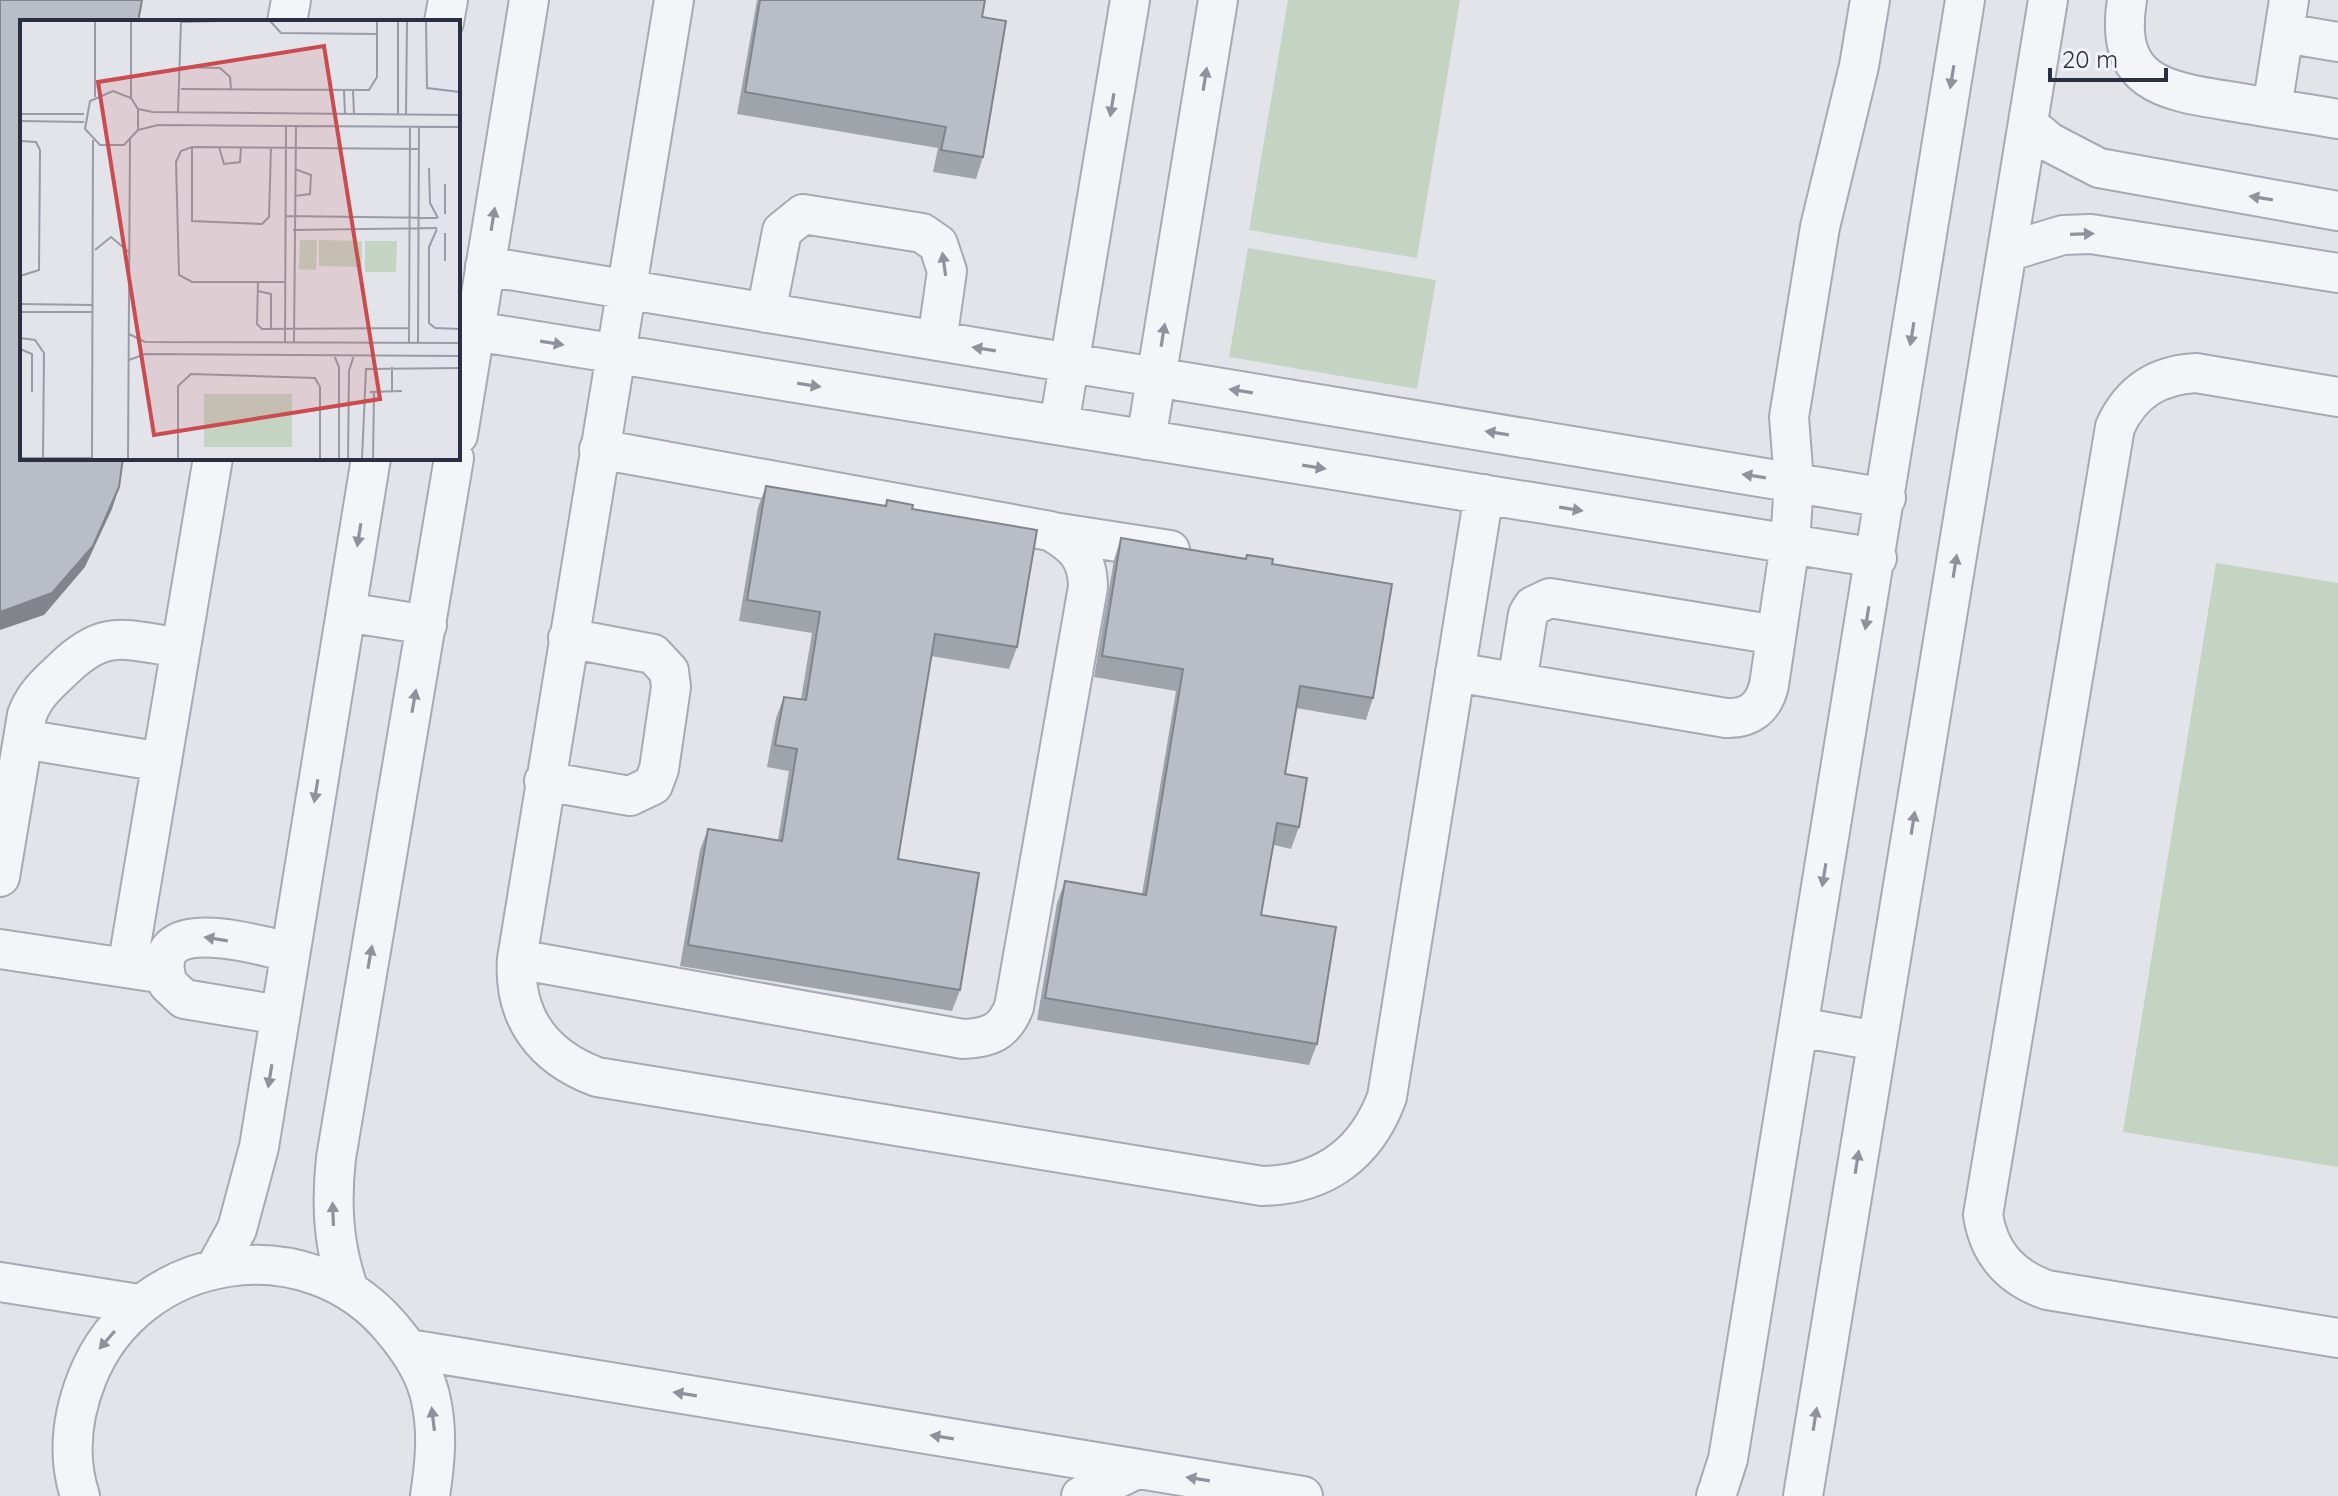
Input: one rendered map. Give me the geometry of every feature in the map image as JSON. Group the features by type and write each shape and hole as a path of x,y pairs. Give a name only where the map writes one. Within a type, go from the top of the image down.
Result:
{"street":[{"path":"287,20 291,0"},
{"path":"444,20 448,0"},
{"path":"460,423 529,0"},
{"path":"674,0 517,959 518,998 534,1033 562,1061 597,1077 1262,1186 1309,1180 1340,1164 1366,1139 1387,1097 1484,494"},
{"path":"1059,425 1130,0"},
{"path":"1146,440 1218,0"},
{"path":"1455,672 1736,719 1755,711 1766,695 1790,544 1794,482 1789,417 1820,227 1859,66 1870,0"},
{"path":"1716,1496 1728,1459 1877,558 1965,0"},
{"path":"1803,1496 2048,0"},
{"path":"2127,0 2125,45 2131,59 2151,82 2179,93 2338,119"},
{"path":"2272,108 2286,16 2338,42"},
{"path":"2028,124 2061,150 2099,168 2338,211"},
{"path":"766,313 782,231 803,214 821,215 922,233 938,244 947,271 937,341"},
{"path":"2007,252 2035,241 2091,234 2338,273"},
{"path":"485,266 1886,498"},
{"path":"475,331 1877,558"},
{"path":"2338,397 2196,373 2178,374 2162,378 2139,392 2122,411 2115,427 1983,1215 1992,1248 2002,1263 2039,1288 2338,1338"},
{"path":"599,449 1191,554"},
{"path":"127,968 213,460"},
{"path":"216,1267 247,1202 371,460"},
{"path":"349,1290 338,1260 333,1226 335,1169 454,460"},
{"path":"517,959 963,1039 997,1033 1007,1024 1014,1007 1088,587 1088,570 1082,556 1070,542 1050,531"},
{"path":"1517,682 1528,614 1533,606 1550,598 1776,635"},
{"path":"346,612 427,625"},
{"path":"544,781 630,796 653,785 659,769 671,687 665,664 653,654 568,638"},
{"path":"0,877 23,739 34,697 84,647 119,639 181,648"},
{"path":"23,739 162,762"},
{"path":"280,1015 184,999 168,984 165,974 169,953 176,944 196,936 290,952"},
{"path":"0,949 165,974"},
{"path":"1799,1027 1877,1041"},
{"path":"80,1496 72,1472 75,1409 98,1351 139,1304 175,1281 216,1267 261,1264 307,1271 349,1290 382,1316 409,1349 430,1397 437,1449 430,1496"},
{"path":"0,1282 139,1304"},
{"path":"409,1349 1303,1496"},
{"path":"1081,1496 1137,1469"}],"green space":[{"path":"1288,0 1460,0 1417,258 1249,230"},
{"path":"1248,248 1436,280 1417,389 1229,357"},
{"path":"2216,563 2338,583 2338,1167 2123,1132"}],"building":[{"path":"0,0 142,0 138,20 20,20 20,460 123,460 119,487 93,546 52,593 0,612"},
{"path":"760,0 985,0 982,17 1006,21 983,157 941,150 946,127 745,92"},
{"path":"766,486 886,506 887,500 913,505 912,509 1037,530 1017,647 935,634 898,859 979,873 960,990 688,945 708,829 782,841 797,749 775,745 784,697 806,700 820,612 747,600"},
{"path":"1121,538 1246,559 1247,555 1273,559 1272,564 1392,584 1373,698 1300,686 1285,774 1307,778 1299,827 1277,823 1261,915 1336,927 1317,1044 1045,998 1065,881 1146,895 1183,669 1102,656"}]}
